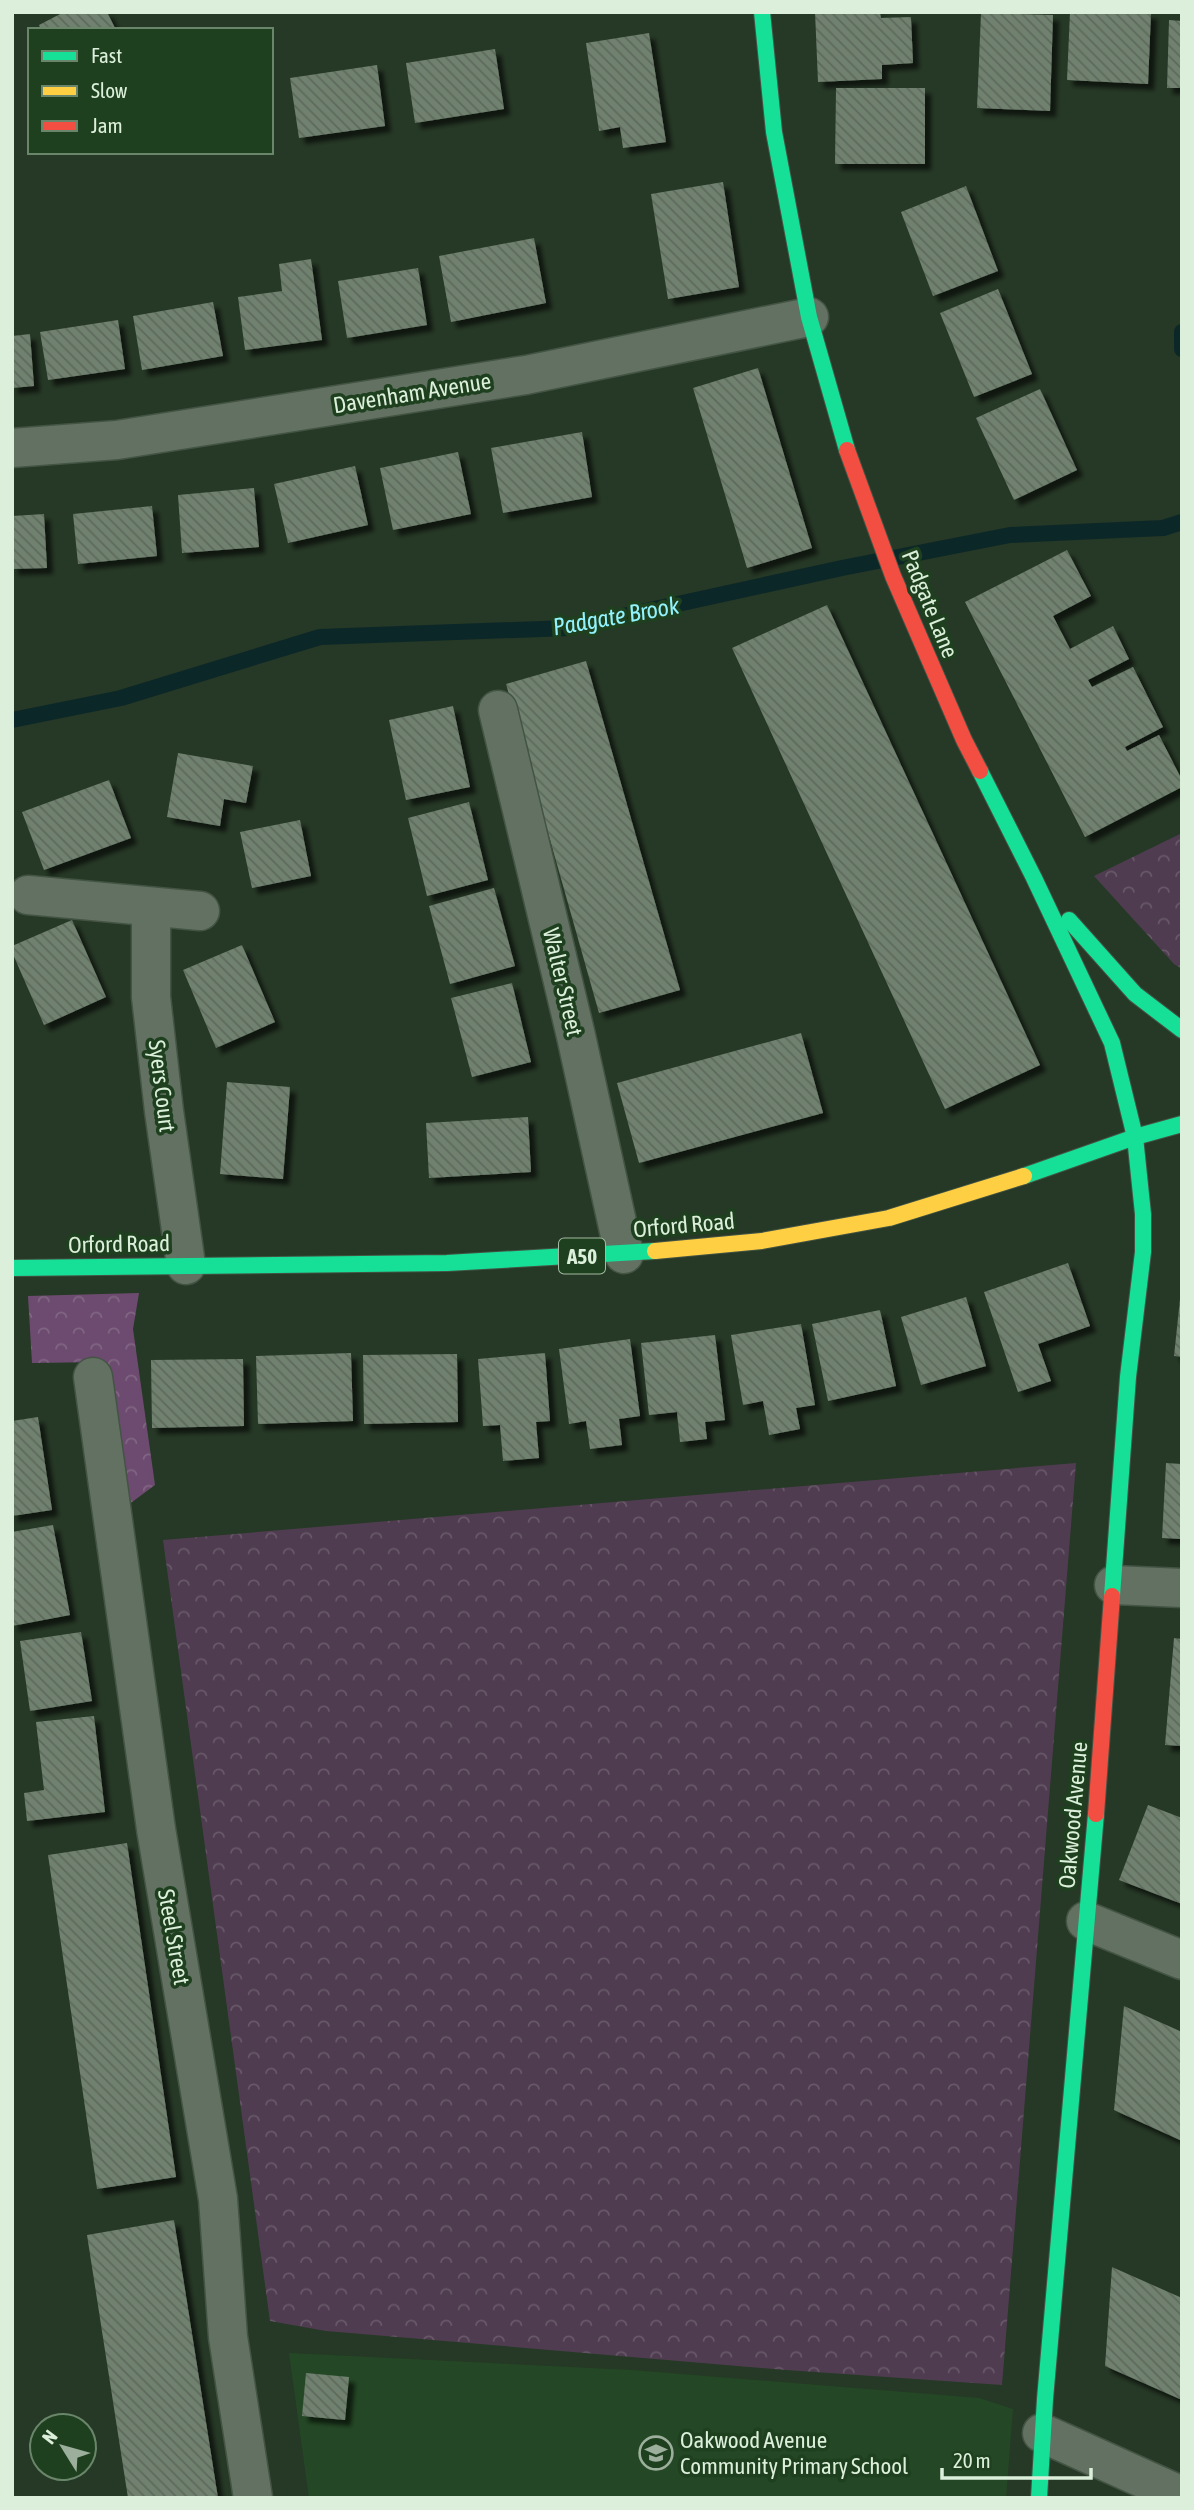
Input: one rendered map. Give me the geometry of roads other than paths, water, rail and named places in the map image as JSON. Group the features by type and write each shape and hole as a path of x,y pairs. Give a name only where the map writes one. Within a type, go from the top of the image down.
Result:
{"street":[{"name":"Padgate Lane","path":"762,12 774,132 809,317 850,460 893,576 964,740 1034,878 1112,1043 1135,1137"},
{"name":"Davenham Avenue","path":"12,448 117,440 526,375 809,317"},
{"name":"Walter Street","path":"498,710 576,1036 624,1254"},
{"path":"1034,878 1117,978 1139,1000 1182,1030"},
{"path":"28,895 200,911"},
{"name":"Syers Court","path":"151,907 151,998 186,1265"},
{"name":"A50","path":"1135,1137 1182,1124"},
{"name":"Orford Road","path":"12,1268 447,1263 624,1254 762,1241 889,1218 1012,1180 1135,1137"},
{"name":"Oakwood Avenue","path":"1039,2498 1042,2433 1114,1585 1128,1377 1143,1252 1143,1214 1135,1137"},
{"name":"Steel Street","path":"93,1377 156,1829 218,2199 228,2337 253,2498"},
{"path":"1114,1585 1182,1588"},
{"path":"1086,1921 1182,1960"},
{"path":"1042,2433 1182,2496"}],"waterway":[{"name":"Padgate Brook","path":"1182,332 1182,349"},
{"name":"Padgate Brook","path":"12,720 121,698 320,637 568,628 842,568 1010,535 1163,528 1182,522"}],"place":[{"name":"Oakwood Avenue Community Primary School","path":"656,2453"}]}
